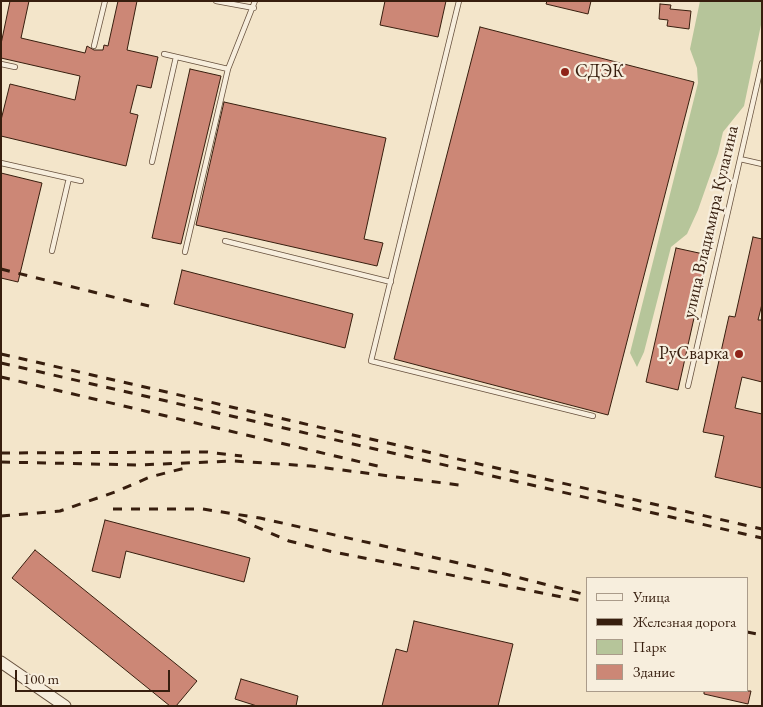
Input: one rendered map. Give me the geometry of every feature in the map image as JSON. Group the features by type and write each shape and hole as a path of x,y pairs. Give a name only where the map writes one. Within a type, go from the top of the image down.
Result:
{"street":[{"path":"1,662 64,706"}],"lane":[{"path":"94,46 105,1"},
{"path":"216,1 254,8"},
{"path":"185,252 228,69 256,1"},
{"path":"459,1 371,362 593,416"},
{"path":"164,54 228,69"},
{"path":"152,162 176,57"},
{"name":"улица Владимира Кулагина","path":"688,386 762,63"},
{"path":"1,64 15,67"},
{"path":"740,159 762,164"},
{"path":"1,163 81,181"},
{"path":"52,250 69,178"},
{"path":"224,241 391,282"}],"green space":[{"path":"700,1 761,1 762,20 744,106 723,132 718,153 698,210 687,234 671,247 644,352 637,367 630,353 698,83 697,68 690,49"}],"building":[{"path":"10,1 29,1 21,38 85,53 87,46 94,50 103,50 104,45 108,46 118,1 137,1 127,50 158,57 151,88 137,85 130,113 138,115 126,166 1,136 1,120 10,84 75,100 80,76 1,58 1,44"},
{"path":"385,1 446,1 438,37 380,25"},
{"path":"547,1 591,1 588,14 546,4"},
{"path":"660,4 671,5 670,9 691,11 689,29 667,26 668,20 659,19"},
{"path":"480,27 694,82 608,415 394,359"},
{"path":"190,69 221,76 181,244 152,238"},
{"path":"224,102 386,138 364,239 383,243 377,266 196,225"},
{"path":"1,173 42,183 18,282 1,278"},
{"path":"753,237 762,239 762,304 758,320 762,320 762,382 742,377 735,408 762,414 762,488 715,477 724,436 703,432 729,316 735,317"},
{"path":"676,248 708,255 678,390 646,382"},
{"path":"182,270 353,314 345,348 174,304"},
{"path":"105,520 250,558 244,582 126,551 120,578 92,571"},
{"path":"35,550 197,681 176,706 170,706 12,578"},
{"path":"414,621 513,644 498,706 382,706 396,649 407,652"},
{"path":"241,679 298,696 296,706 257,706 235,699"},
{"path":"751,691 748,704 704,694 704,692"}],"railway":[{"path":"1,269 149,306"},
{"path":"1,354 762,529"},
{"path":"1,363 762,538"},
{"path":"1,377 386,468"},
{"path":"1,453 207,452 242,456"},
{"path":"1,462 139,465 233,461 311,466 467,486"},
{"path":"1,516 60,511 115,492 150,477 189,467"},
{"path":"113,509 203,509 260,518 489,570 586,595"},
{"path":"238,519 289,541 329,551 586,602"},
{"path":"748,632 762,635"}],"place":[{"name":"СДЭК","path":"565,72"},
{"name":"РуСварка","path":"739,354"}]}
